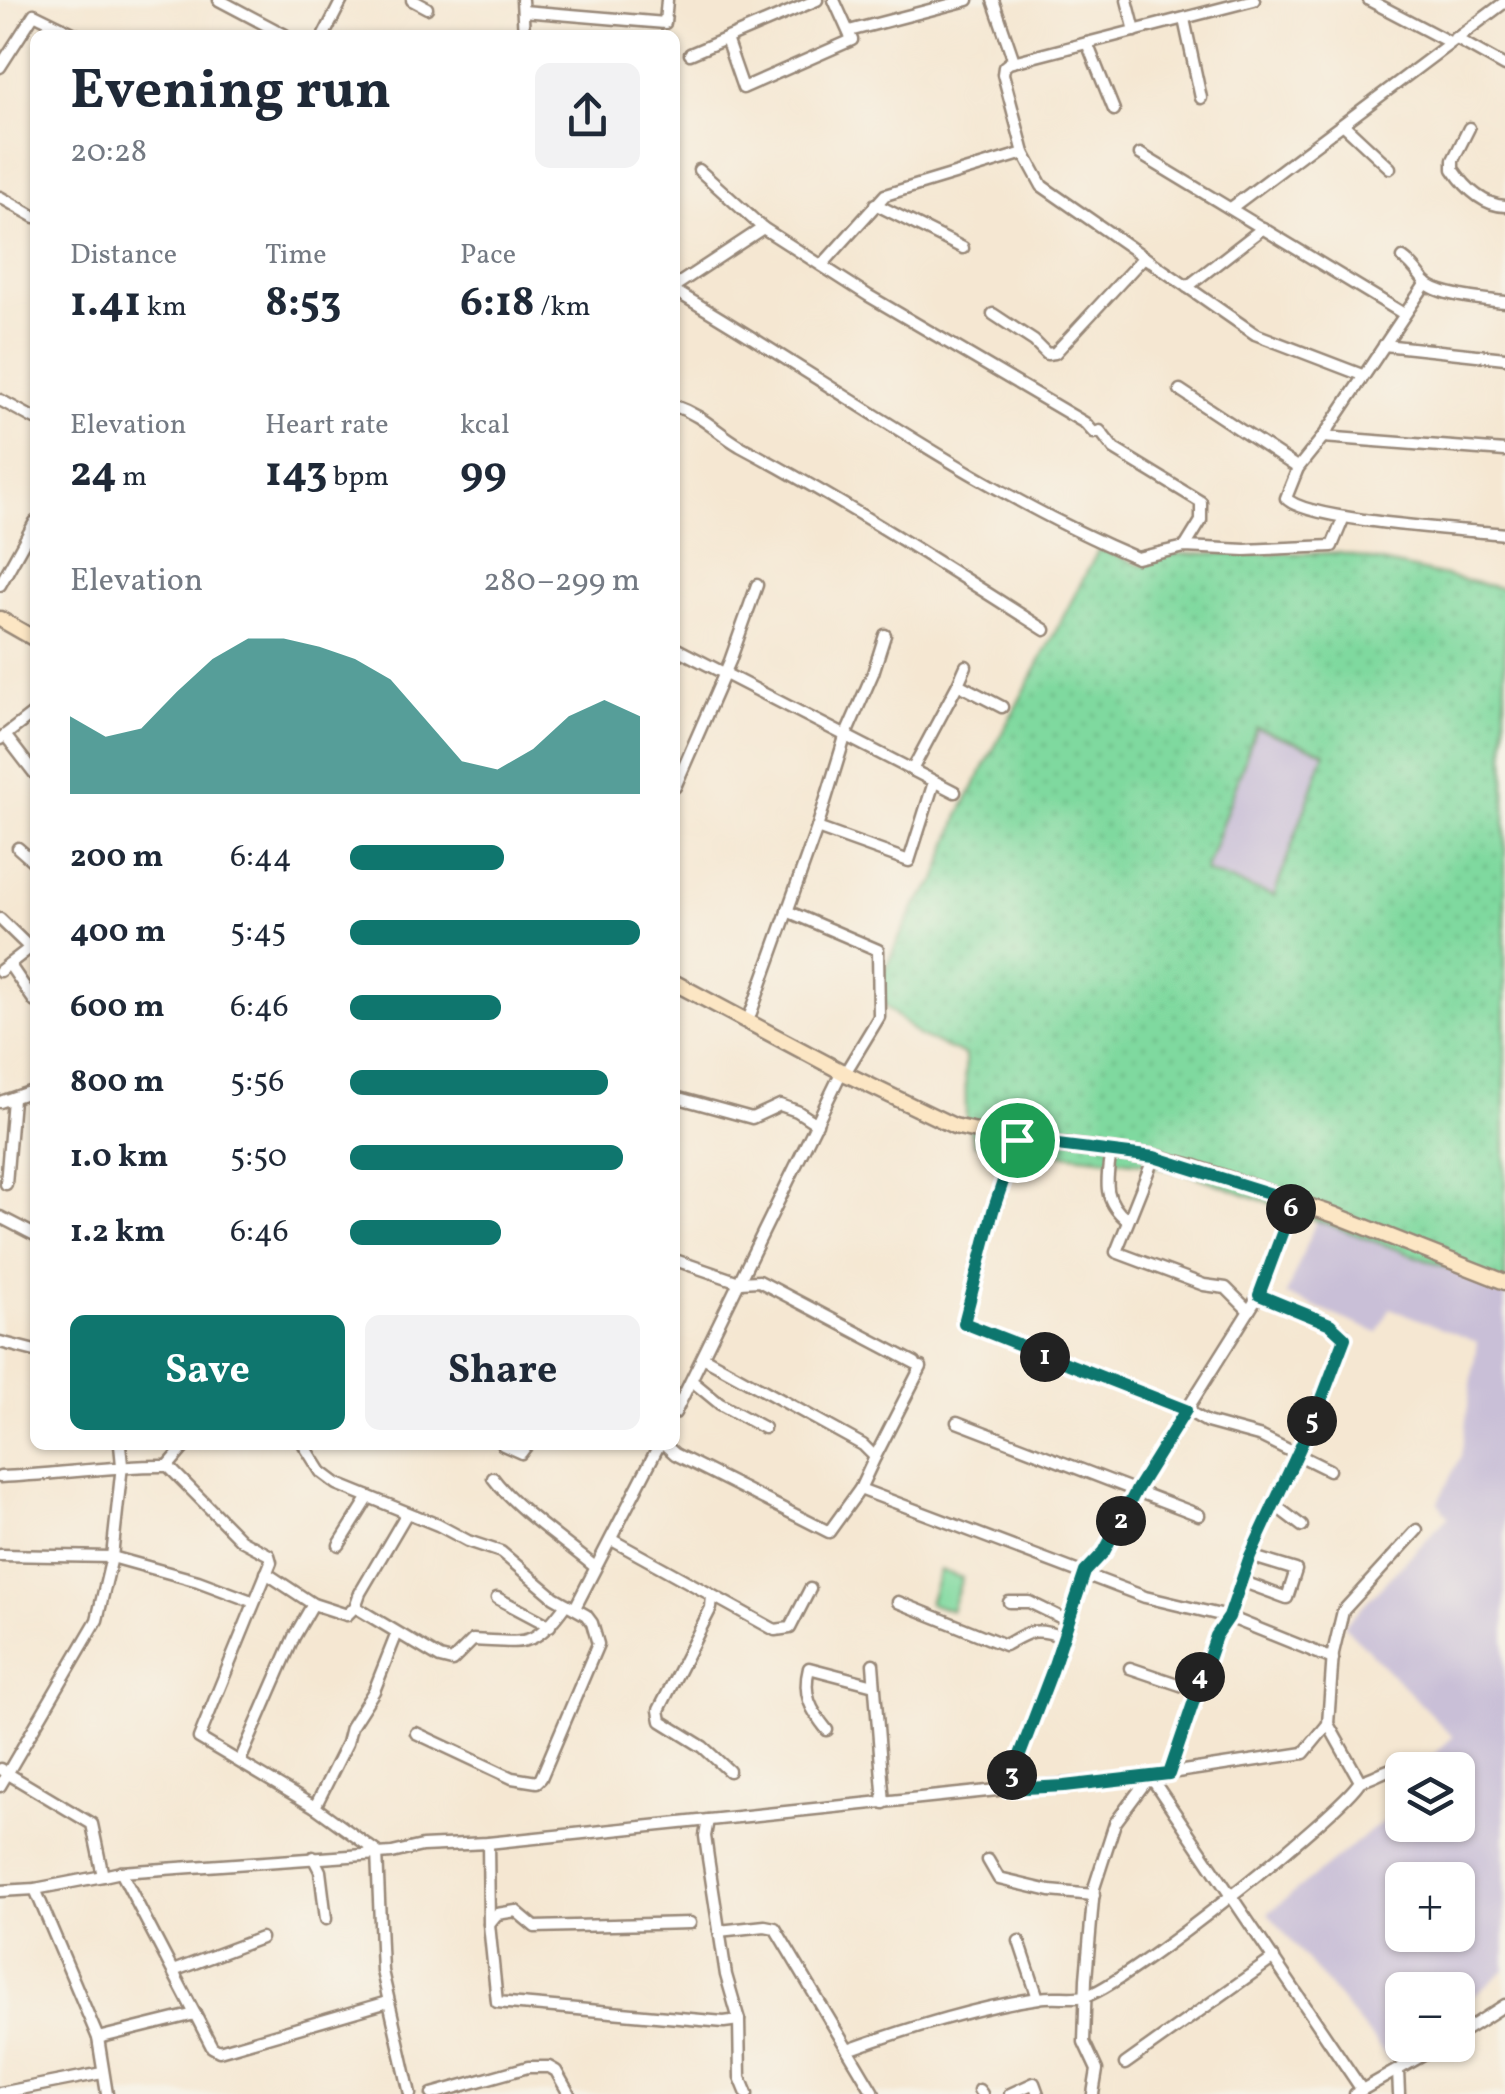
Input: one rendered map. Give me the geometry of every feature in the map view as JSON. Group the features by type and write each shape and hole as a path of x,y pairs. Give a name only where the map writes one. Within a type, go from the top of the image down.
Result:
{"street":[{"path":"219,0 275,30"},
{"path":"327,30 342,0"},
{"path":"412,0 427,8"},
{"path":"523,6 665,22 666,0"},
{"path":"690,54 816,0"},
{"path":"726,38 743,88 852,40 834,0"},
{"path":"849,31 968,0"},
{"path":"993,0 1014,62"},
{"path":"1128,0 1135,31"},
{"path":"1254,0 1004,67 1024,153 1042,186 1255,334 1362,375"},
{"path":"1369,0 1505,66"},
{"path":"1231,208 1505,2"},
{"path":"0,68 34,14 67,30"},
{"path":"1184,19 1201,98"},
{"path":"1087,44 1114,110"},
{"path":"1344,125 1390,168"},
{"path":"1468,128 1453,169 1477,196 1505,206"},
{"path":"822,265 875,204 895,190 1024,153"},
{"path":"1140,154 1404,314"},
{"path":"699,170 763,228 1085,423 1094,433 1100,430 1114,449 1201,502 1201,521 1185,547"},
{"path":"0,197 30,214"},
{"path":"875,204 963,248"},
{"path":"680,285 763,228"},
{"path":"1187,286 1263,228"},
{"path":"993,314 1047,354 1055,354 1143,258"},
{"path":"1403,258 1426,283 1473,298 1505,302"},
{"path":"1426,283 1323,438 1298,468 1286,494 1287,501 1344,517 1505,534"},
{"path":"680,287 901,432 1105,545 1137,558 1185,547 1245,550 1332,546 1344,517"},
{"path":"1384,345 1505,358"},
{"path":"1180,390 1298,468"},
{"path":"0,400 30,416"},
{"path":"680,408 707,420 733,442 897,535 1045,630"},
{"path":"1323,438 1505,451"},
{"path":"0,585 30,531"},
{"path":"680,775 757,586"},
{"path":"0,619 30,636"},
{"path":"748,1021 817,828 845,736 885,635"},
{"path":"680,651 955,792"},
{"path":"912,770 966,666"},
{"path":"958,684 1002,707"},
{"path":"30,716 2,737 30,768"},
{"path":"817,828 909,861 934,782"},
{"path":"18,848 30,858"},
{"path":"680,1403 817,1124 879,1017 878,950 786,911"},
{"path":"0,919 30,944"},
{"path":"30,948 5,967 30,996"},
{"path":"680,987 954,1126 1017,1140 1154,1157 1294,1201 1505,1282"},
{"path":"0,1102 30,1092"},
{"path":"680,1098 752,1118 780,1105 817,1124"},
{"path":"6,1184 13,1099"},
{"path":"1017,1140 993,1211 964,1323 1186,1410 1207,1422 1262,1437 1330,1470"},
{"path":"1111,1150 1108,1199 1126,1220"},
{"path":"1154,1157 1134,1211 1126,1220 1117,1246 1119,1256 1204,1285 1226,1288 1249,1311"},
{"path":"1007,1789 1085,1572 1104,1552 1137,1489 1259,1295 1294,1201"},
{"path":"0,1217 30,1232"},
{"path":"669,1450 830,1532 860,1489 918,1365 759,1281 739,1282 680,1262"},
{"path":"1169,1774 1216,1636 1229,1617 1250,1556 1318,1409 1345,1338 1330,1324 1259,1295"},
{"path":"0,1342 30,1350"},
{"path":"704,1357 864,1445 874,1457"},
{"path":"680,1385 689,1386 764,1428"},
{"path":"957,1422 1199,1515"},
{"path":"0,1786 3,1771 97,1620 112,1557 120,1450"},
{"path":"168,1466 182,1450"},
{"path":"308,1450 328,1479 501,1552 532,1581 592,1623 598,1644 537,1782 512,1778 416,1733"},
{"path":"355,1607 452,1662 472,1640 516,1644 529,1640 571,1605 612,1540 626,1505 659,1450"},
{"path":"0,1477 57,1475 122,1465 168,1466 241,1540 269,1555 271,1562 199,1738 315,1807 377,1852"},
{"path":"493,1478 508,1498 528,1510 595,1567"},
{"path":"860,1489 1145,1597 1229,1617 1333,1660"},
{"path":"339,1546 369,1497"},
{"path":"1273,1504 1302,1526"},
{"path":"266,1574 313,1604 348,1615 408,1514"},
{"path":"1360,1780 1328,1724 1340,1619 1346,1606 1417,1530"},
{"path":"612,1540 771,1628 786,1630 795,1621 810,1589"},
{"path":"0,1554 112,1557 198,1581 254,1602"},
{"path":"1241,1581 1286,1598 1296,1570 1250,1556"},
{"path":"712,1596 711,1608 658,1710 661,1721 703,1747 729,1771"},
{"path":"498,1598 550,1626"},
{"path":"898,1602 1004,1644 1024,1631 1045,1631 1064,1637"},
{"path":"1009,1602 1028,1602 1070,1622"},
{"path":"240,1761 294,1636 313,1604"},
{"path":"315,1807 351,1727 374,1691 397,1633"},
{"path":"873,1664 884,1803"},
{"path":"827,1730 809,1708 809,1668 874,1685"},
{"path":"1130,1668 1195,1690"},
{"path":"0,1890 35,1889 121,1872 488,1842 1169,1774 1304,1753 1328,1724"},
{"path":"3,1771 92,1824 103,1876"},
{"path":"848,2050 909,2030 1038,1998 1086,1996 1110,1985 1230,1896 1360,1780 1369,1780 1385,1771"},
{"path":"1093,2094 1097,2070 1084,2042 1097,1874 1116,1822 1150,1776"},
{"path":"1150,1776 1274,1958 1358,2092 1412,2062"},
{"path":"708,1820 705,1836 726,1975 739,2020 740,2077 747,2094"},
{"path":"488,1842 489,1924 497,2002 724,2022 739,2020"},
{"path":"377,1852 382,1971 410,2094"},
{"path":"313,1857 320,1871 326,1919"},
{"path":"988,1860 999,1879 1050,1891 1094,1895"},
{"path":"121,1872 212,2047 219,2050 388,2002"},
{"path":"35,1889 98,2038 108,2094"},
{"path":"489,1924 497,1914 516,1911 535,1927 690,1923"},
{"path":"720,1931 775,1928 874,2094"},
{"path":"173,1971 261,1938"},
{"path":"1019,1942 1038,1998"},
{"path":"1125,2064 1274,1958"},
{"path":"1475,2024 1505,2004"},
{"path":"98,2038 195,2014"},
{"path":"432,2094 538,2066 556,2072 569,2094"},
{"path":"1398,2070 1399,2094"},
{"path":"0,2093 102,2073"},
{"path":"1010,2094 1034,2083 1038,2094"}],"shaded area":[{"path":"1256,727 1325,751 1274,897 1205,873"},
{"path":"1317,1219 1505,1289 1505,1970 1475,1995 1475,1972 1385,1972 1385,2055 1268,1913 1385,1820 1385,1842 1475,1842 1475,1752 1436,1752 1453,1737 1344,1625 1448,1517 1438,1502 1461,1456 1477,1342 1390,1308 1378,1333 1286,1295"}],"green space":[{"path":"1099,549 1142,566 1172,554 1340,553 1505,589 1505,1289 1193,1175 1144,1163 974,1144 966,1119 965,1055 919,1036 882,1003 882,976 915,906 936,881 960,813","holes":["1256,728 1325,752 1274,896 1205,872"]},
{"path":"940,1570 962,1578 951,1611 929,1603"}],"route":[{"path":"1017,1140 1154,1157 1294,1201 1259,1295 1330,1324 1345,1338 1318,1409 1250,1556 1229,1617 1216,1636 1169,1774 1007,1789 1085,1572 1104,1552 1186,1410 964,1323 993,1211 1017,1140"}]}
